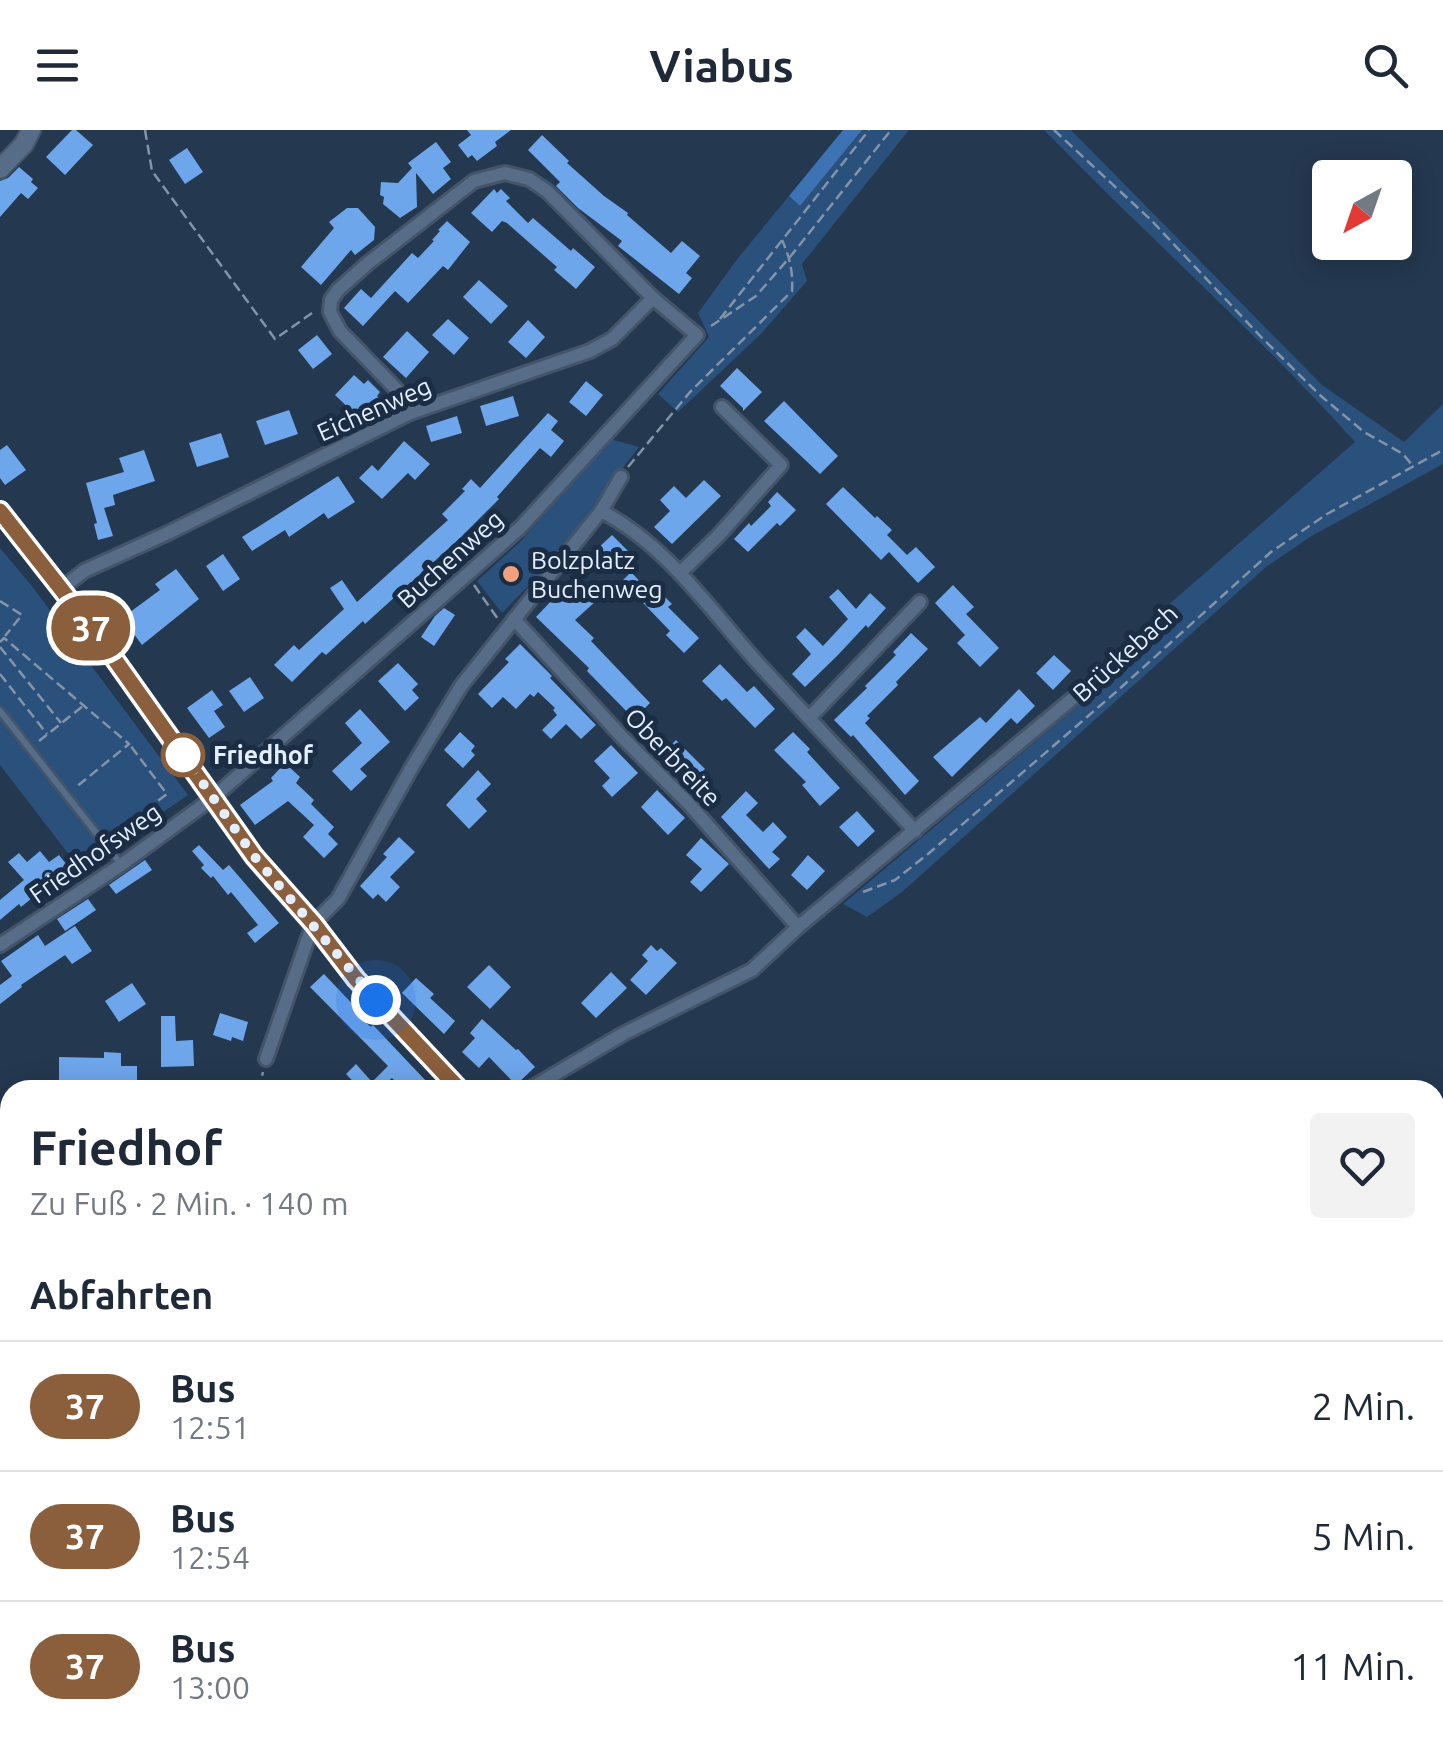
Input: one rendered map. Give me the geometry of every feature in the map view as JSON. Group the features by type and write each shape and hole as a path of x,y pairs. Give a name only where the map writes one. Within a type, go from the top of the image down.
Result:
{"main road":[{"path":"0,169 24,144 31,130"},
{"path":"2,517 101,640 254,856 356,979 451,1080"}],"street":[{"path":"410,413 398,391 340,331 330,312 330,300 367,264 474,181 505,173 547,190 653,298"},
{"name":"Buchenweg","path":"214,797 520,528 697,335 653,298"},
{"name":"Eichenweg","path":"60,589 84,571 410,413 590,350 612,339 653,298"},
{"path":"680,573 781,465 722,407"},
{"path":"266,1059 314,924 338,899 461,686 602,510 621,477"},
{"path":"602,510 623,522 680,573 915,831"},
{"path":"810,717 920,602"},
{"name":"Oberbreite","path":"510,624 688,803 798,927"},
{"name":"Brückebach","path":"545,1080 622,1034 752,970 798,927 1095,680"},
{"name":"Friedhofsweg","path":"0,946 214,797"}],"lane":[{"path":"0,711 120,864"}],"path":[{"path":"145,130 152,171 275,339 330,300"},
{"path":"870,130 719,320 756,296 891,130"},
{"path":"1054,130 1151,220 1321,396 1364,432 1403,454 1412,466"},
{"path":"621,477 690,392 792,290 790,258 782,240"},
{"name":"Brückebach","path":"843,890 862,892 895,880 1116,692 1271,552 1327,514 1443,450"},
{"path":"466,576 510,624"},
{"path":"0,601 22,615 0,645 61,724"},
{"path":"4,638 129,744 167,794 103,842"},
{"path":"0,674 47,734"},
{"path":"30,749 84,704"},
{"path":"66,795 129,744"},
{"path":"261,1080 266,1059"}],"shaded area":[{"path":"843,130 862,130 800,206 789,196"},
{"path":"862,130 909,130 802,264 807,281 761,334 678,412 658,394 709,337 698,313 789,196 800,206"},
{"path":"1044,130 1071,130 1322,385 1404,442 1443,404 1443,464 1310,537 1266,567 902,892 867,917 843,904 1106,682 1096,668 1355,442"},
{"path":"610,439 639,447 545,569 502,613 477,581 522,540"},
{"path":"0,548 188,795 80,869 0,765"}],"building":[{"path":"72,130 93,145 65,175 46,157"},
{"path":"467,130 511,130 477,161 472,155 468,158 458,145 471,135"},
{"path":"542,135 567,163 671,253 682,241 700,256 686,273 692,278 679,294 618,246 622,241 556,186 560,182 528,150"},
{"path":"436,142 451,162 443,168 451,179 433,194 416,173 417,207 400,218 383,204 381,182 398,183 412,168 408,163"},
{"path":"187,148 203,172 185,184 169,160"},
{"path":"19,167 38,188 28,199 21,193 0,217 0,181"},
{"path":"494,189 497,193 501,189 510,198 506,201 528,223 533,218 595,267 576,289 507,223 502,221 492,232 471,213"},
{"path":"347,208 358,208 375,227 374,240 355,255 351,250 321,285 301,267 334,228 329,222"},
{"path":"447,221 470,242 448,270 443,266 408,303 395,291 363,326 344,308 361,289 371,298 412,253 418,258"},
{"path":"479,280 508,306 491,324 463,297"},
{"path":"448,319 469,338 454,355 432,335"},
{"path":"528,320 545,337 526,358 508,342"},
{"path":"407,331 429,352 406,378 383,357"},
{"path":"317,335 332,354 313,369 298,350"},
{"path":"737,368 762,392 743,411 720,386"},
{"path":"354,375 364,384 368,380 380,392 360,419 335,395"},
{"path":"586,381 603,395 586,416 569,402"},
{"path":"513,396 519,416 486,426 480,406"},
{"path":"784,401 838,456 820,474 764,421"},
{"path":"289,410 298,434 265,445 256,421"},
{"path":"548,413 558,421 551,430 564,441 551,457 540,448 499,499 459,539 365,624 363,621 326,655 322,652 292,682 274,665 294,645 299,650 344,609 330,588 342,580 357,602 448,520 442,514 465,491 462,489 471,479 480,488"},
{"path":"457,416 462,433 431,442 426,426"},
{"path":"221,433 229,457 197,467 189,443"},
{"path":"404,441 430,464 415,480 408,473 382,499 359,478 372,465 378,471"},
{"path":"7,445 26,470 5,485 0,478 0,450"},
{"path":"144,450 155,481 113,495 115,505 104,508 113,536 98,540 86,483 124,472 119,458"},
{"path":"338,476 355,502 328,519 324,513 289,537 285,530 252,551 242,537"},
{"path":"704,480 721,496 672,544 654,527 670,511 660,500 674,486 686,498"},
{"path":"843,487 892,530 887,535 907,555 916,547 935,567 918,583 889,552 881,560 826,504"},
{"path":"777,492 796,510 748,552 734,539 771,506 768,502"},
{"path":"612,535 630,553 614,568 596,550"},
{"path":"223,554 240,579 223,591 206,566"},
{"path":"176,569 199,599 142,645 122,618 160,590 155,584"},
{"path":"631,572 649,591 654,586 672,604 668,607 699,638 684,653 666,635 670,631 622,581"},
{"path":"578,580 596,601 575,620 650,703 634,719 536,617"},
{"path":"953,585 974,607 966,614 999,648 980,667 957,643 965,635 935,603"},
{"path":"838,589 856,609 870,593 886,608 805,687 792,674 811,654 796,637 805,628 823,646 848,619 829,597"},
{"path":"444,608 455,615 434,646 421,637"},
{"path":"911,633 928,649 867,716 870,718 865,723 919,781 905,795 853,735 834,720 867,688"},
{"path":"520,644 596,725 581,739 566,724 551,739 542,730 557,715 538,692 534,697 530,694 516,709 503,697 492,708 478,694 509,662 505,659"},
{"path":"1054,655 1071,671 1053,690 1036,673"},
{"path":"398,663 418,684 412,690 419,698 405,711 378,681"},
{"path":"720,664 747,692 754,686 775,709 755,728 726,698 722,701 702,681"},
{"path":"250,677 264,698 244,712 229,691"},
{"path":"1019,689 1035,706 1017,724 1011,718 952,777 933,757 980,717 986,723"},
{"path":"212,690 223,705 214,711 225,727 209,738 187,708"},
{"path":"360,709 390,742 360,769 367,776 351,791 332,771 362,743 345,723"},
{"path":"460,732 475,746 471,751 475,755 463,768 444,750"},
{"path":"793,732 840,788 820,806 802,785 806,782 774,750"},
{"path":"676,740 705,769 690,784 661,755"},
{"path":"611,745 638,773 612,797 602,786 610,778 594,761"},
{"path":"285,763 300,777 296,783 314,800 311,804 334,827 328,834 338,844 324,858 303,837 314,825 288,801 255,825 240,805 273,781 271,778"},
{"path":"478,770 491,784 476,799 487,811 469,829 446,805"},
{"path":"657,790 685,818 668,835 641,807"},
{"path":"746,791 758,803 746,815 763,832 773,822 787,837 772,852 780,859 769,869 721,817"},
{"path":"857,811 875,831 858,847 839,827"},
{"path":"399,837 415,852 390,877 400,887 386,902 378,894 373,899 360,886 387,857 383,854"},
{"path":"701,838 729,864 701,892 690,882 702,869 686,855"},
{"path":"199,845 223,870 229,865 279,923 255,943 247,933 258,925 231,892 228,895 201,868 204,865 192,851"},
{"path":"40,851 49,862 59,855 71,870 0,920 0,900 24,880 8,862 19,853 27,862"},
{"path":"808,855 825,871 807,890 791,875"},
{"path":"145,860 152,870 116,894 109,885"},
{"path":"88,899 96,910 65,931 57,919"},
{"path":"75,926 92,951 72,964 65,955 0,1004 0,985 12,976 1,961 38,935 45,946"},
{"path":"651,945 657,951 661,948 677,963 646,995 630,980 648,961 642,955"},
{"path":"489,965 511,987 490,1009 467,987"},
{"path":"611,972 627,988 596,1018 581,1003"},
{"path":"324,974 359,1011 356,1014 373,1025 425,1080 374,1080 388,1066 310,987"},
{"path":"416,978 434,994 430,998 455,1021 444,1034 402,993"},
{"path":"132,983 146,1004 119,1022 105,1001"},
{"path":"220,1013 248,1022 243,1041 213,1035"},
{"path":"161,1016 175,1016 176,1041 193,1040 194,1066 161,1067"},
{"path":"482,1019 535,1067 521,1080 511,1080 489,1057 479,1068 462,1052 475,1038 470,1033"},
{"path":"104,1052 121,1053 121,1066 137,1066 137,1080 59,1080 59,1057 104,1058"},
{"path":"356,1064 370,1080 352,1080 346,1074"}],"bus line":[{"name":"37","path":"0,511 101,640 254,856 356,979 451,1080"}],"place":[{"name":"Bolzplatz Buchenweg","path":"511,574"},
{"name":"Friedhof","path":"183,755"}],"route":[{"path":"183,755 254,856 376,1000"}]}
